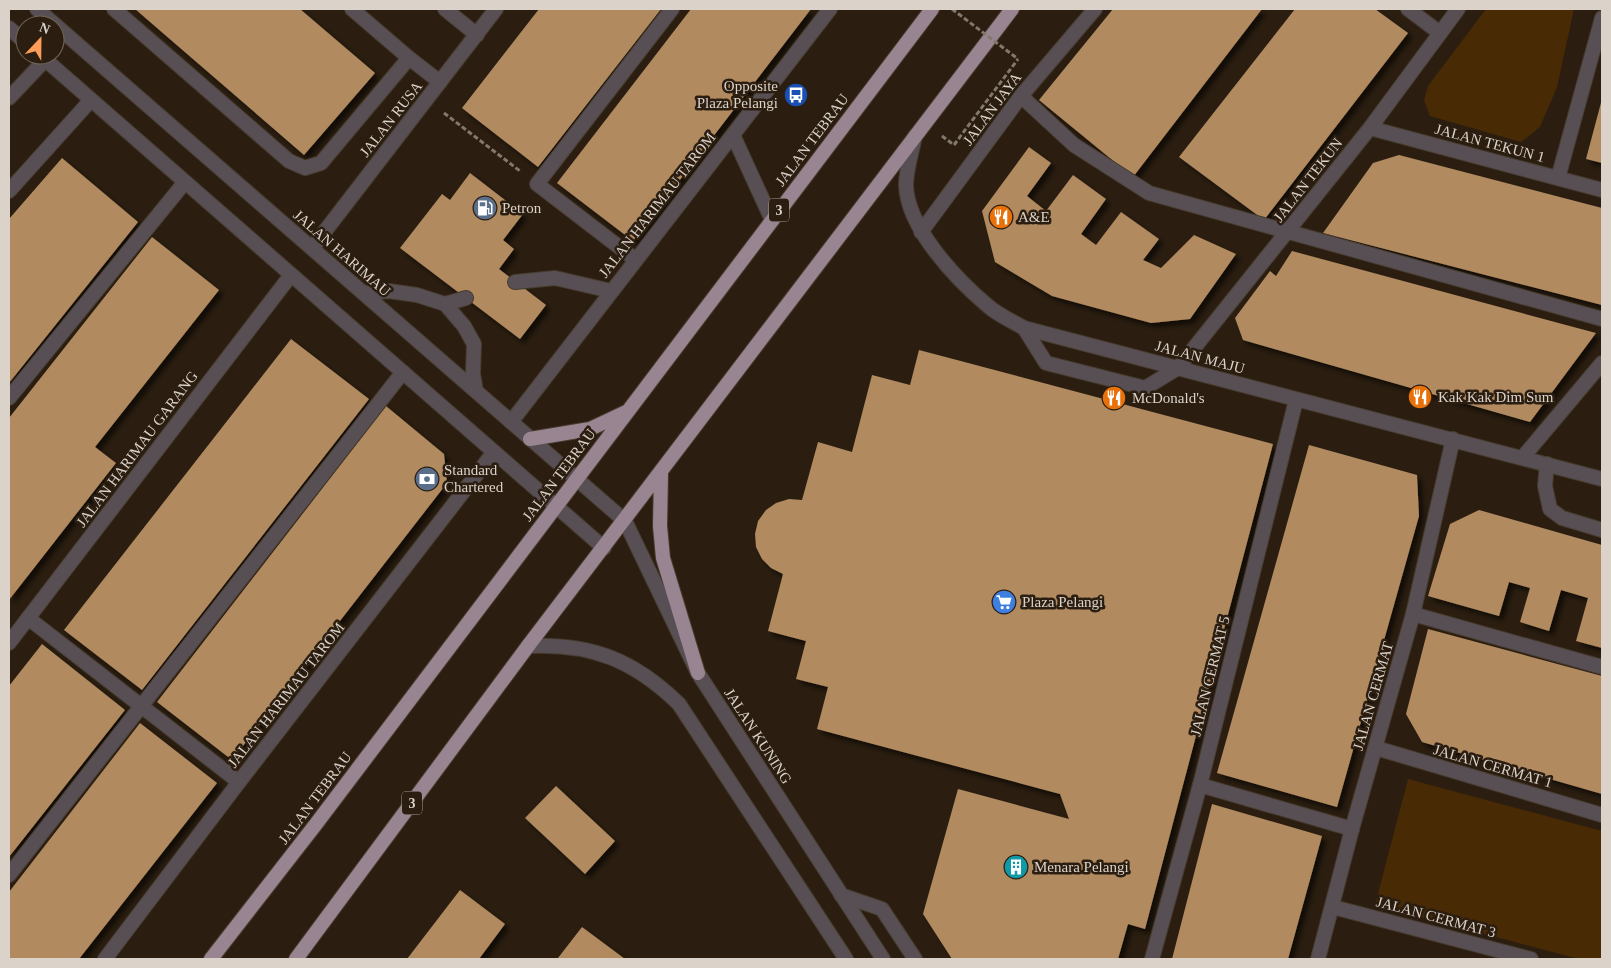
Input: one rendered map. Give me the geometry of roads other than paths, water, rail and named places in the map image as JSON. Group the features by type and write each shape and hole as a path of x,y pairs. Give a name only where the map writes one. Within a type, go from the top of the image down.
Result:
{"highway":[{"name":"JALAN TEBRAU","path":"211,959 932,9"},
{"name":"3","path":"296,959 528,646 625,521 1012,9"},
{"path":"530,439 590,429 627,412"},
{"path":"660,474 660,526 663,558 698,673"}],"street":[{"name":"JALAN HARIMAU","path":"37,9 625,521"},
{"path":"114,9 289,161 305,168 321,163 409,58"},
{"path":"352,9 440,82"},
{"path":"445,9 477,35"},
{"name":"JALAN RUSA","path":"312,248 496,9"},
{"path":"636,260 537,184 672,9"},
{"name":"JALAN HARIMAU TAROM","path":"511,422 830,9"},
{"name":"JALAN JAYA","path":"922,232 1020,96 1095,9"},
{"path":"1408,9 1440,33"},
{"name":"JALAN TEKUN","path":"1024,328 1046,363 1145,388 1178,368 1370,128 1458,9"},
{"path":"1558,178 1602,18"},
{"path":"9,98 36,65"},
{"path":"51,65 604,548"},
{"path":"1020,96 1074,145 1149,193 1289,230 1602,319"},
{"path":"9,192 91,100"},
{"name":"JALAN TEKUN 1","path":"1370,128 1602,190"},
{"path":"733,134 772,220"},
{"name":"JALAN MAJU","path":"915,136 906,184 909,205 922,232 953,271 989,307 1024,328 1602,479"},
{"path":"9,398 185,182"},
{"name":"JALAN HARIMAU GARANG","path":"9,643 291,275"},
{"path":"516,282 556,278 611,291"},
{"path":"364,294 389,291 417,295 445,304 464,326 474,344 473,374 476,391"},
{"path":"445,304 466,298"},
{"path":"1523,457 1602,362"},
{"path":"9,875 403,372"},
{"name":"JALAN CERMAT 5","path":"1152,959 1200,785 1296,400"},
{"name":"JALAN CERMAT","path":"1318,959 1352,829 1413,614 1453,439"},
{"name":"JALAN HARIMAU TAROM","path":"105,959 238,782 494,452"},
{"path":"1547,464 1545,486 1550,510 1562,518 1602,530"},
{"name":"JALAN KUNING","path":"625,521 698,673 882,959"},
{"path":"1413,614 1602,667"},
{"path":"28,618 238,782"},
{"path":"528,646 558,645 605,654 656,681 679,704 846,959"},
{"name":"JALAN CERMAT 1","path":"1376,748 1602,815"},
{"path":"1200,785 1352,829"},
{"path":"841,895 882,909 915,959"},
{"name":"JALAN CERMAT 3","path":"1332,907 1531,959"}],"place":[{"name":"Opposite Plaza Pelangi","path":"796,95"},
{"name":"Petron","path":"485,208"},
{"name":"A&E","path":"1001,217"},
{"name":"Kak Kak Dim Sum","path":"1420,397"},
{"name":"McDonald's","path":"1114,398"},
{"name":"Standard Chartered","path":"427,479"},
{"name":"Plaza Pelangi","path":"1004,602"},
{"name":"Menara Pelangi","path":"1016,867"}]}
